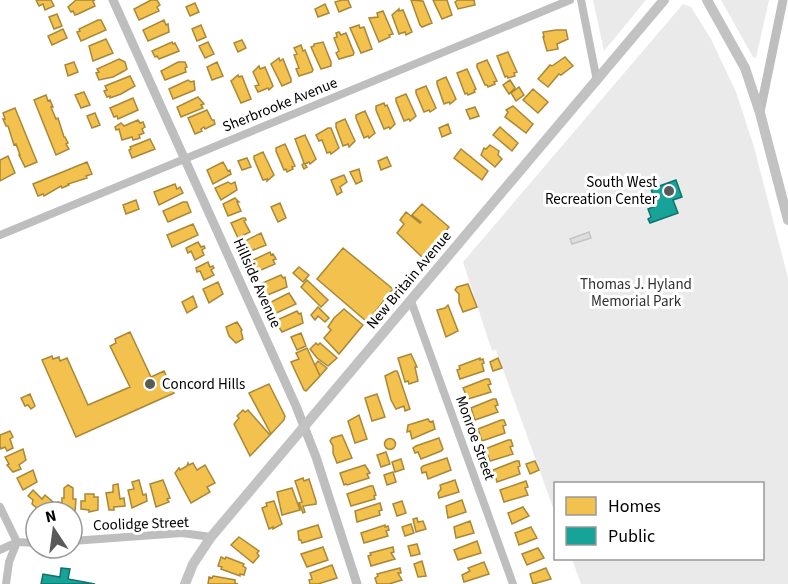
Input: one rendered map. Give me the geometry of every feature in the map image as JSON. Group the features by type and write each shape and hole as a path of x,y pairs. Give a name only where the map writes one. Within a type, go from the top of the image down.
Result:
{"main road":[{"name":"New Britain Avenue","path":"186,584 193,564 211,537 664,0"},
{"path":"706,0 745,68 760,113 788,220"}],"street":[{"name":"Hillside Avenue","path":"113,0 304,426 357,584"},
{"name":"Sherbrooke Avenue","path":"0,235 570,0"},
{"path":"581,0 597,81"},
{"path":"760,113 783,0"},
{"name":"Monroe Street","path":"411,301 513,584"},
{"path":"0,507 17,542 9,562 6,584"},
{"name":"Coolidge Street","path":"84,540 182,533 211,537"},
{"path":"0,550 17,542 24,542"}],"green space":[{"path":"593,0 646,0 604,51"},
{"path":"721,0 769,0 756,58 753,57"},
{"name":"Thomas J. Hyland Memorial Park","path":"683,4 691,7 711,39 736,92 754,147 788,278 788,584 581,584 572,560 764,560 764,482 554,482 554,510 496,350 492,351 463,262"}],"building: Homes":[{"path":"36,0 51,0 54,6 45,10 43,4 39,6"},
{"path":"76,0 95,0 93,1 95,6 75,15 68,7"},
{"path":"151,0 157,0 160,5 157,7 159,11 139,20 134,9"},
{"path":"348,0 351,7 339,12 335,2"},
{"path":"411,0 423,1 432,23 422,27 420,25"},
{"path":"433,0 447,0 452,15 442,19"},
{"path":"474,0 475,5 458,9 455,2"},
{"path":"195,3 199,12 190,16 186,7"},
{"path":"325,4 329,13 318,17 315,9"},
{"path":"399,9 399,11 403,10 412,32 406,35 405,32 399,34 392,15"},
{"path":"383,11 393,34 379,42 369,18 378,17 377,13"},
{"path":"57,14 62,26 54,29 49,17"},
{"path":"101,20 106,30 81,41 77,32 80,31 79,29"},
{"path":"164,20 166,25 168,24 169,32 148,41 143,30"},
{"path":"201,25 206,37 197,41 192,29"},
{"path":"359,25 360,28 364,27 372,49 361,53 350,28"},
{"path":"63,29 67,38 52,45 48,36"},
{"path":"566,30 568,39 557,44 558,49 547,51 543,32"},
{"path":"339,32 341,35 346,33 354,53 339,59 336,53 339,51 334,38"},
{"path":"106,39 113,53 93,61 89,46"},
{"path":"242,40 246,48 238,52 234,43"},
{"path":"172,42 179,51 159,59 155,57 152,51"},
{"path":"208,42 214,54 205,58 199,46"},
{"path":"323,42 331,66 321,69 311,47"},
{"path":"301,45 313,70 299,76 296,69 299,68 294,55 297,54 294,48"},
{"path":"508,52 517,72 514,73 515,76 508,78 505,77 497,56"},
{"path":"565,57 573,66 561,75 559,74 548,87 538,79 550,65 552,66"},
{"path":"279,58 280,61 283,59 291,79 291,82 282,86 271,64"},
{"path":"119,59 125,62 127,69 113,77 99,80 97,69"},
{"path":"487,60 497,81 488,87 477,67 477,64"},
{"path":"74,62 78,72 68,76 65,65"},
{"path":"178,62 185,62 186,72 165,80 161,71"},
{"path":"217,62 223,76 212,80 207,67"},
{"path":"259,66 260,69 265,67 273,86 269,90 268,88 258,92 255,86 259,85 253,72"},
{"path":"467,69 476,89 468,95 465,94 457,73"},
{"path":"238,75 242,76 251,99 241,103 231,81"},
{"path":"130,76 135,86 121,94 107,97 104,91 107,90 105,86"},
{"path":"446,77 456,99 450,104 449,102 444,104 437,84 437,81"},
{"path":"188,80 194,81 195,90 173,99 169,89"},
{"path":"510,80 515,88 509,94 503,85"},
{"path":"426,86 436,108 430,112 429,110 424,112 416,93 416,90"},
{"path":"519,87 524,95 516,101 511,93"},
{"path":"533,89 548,102 538,113 523,100"},
{"path":"84,92 90,105 81,108 75,95"},
{"path":"406,94 416,116 410,121 409,119 404,121 396,101 396,98"},
{"path":"46,95 53,107 51,107 56,119 58,118 69,149 56,155 34,100"},
{"path":"198,97 204,104 201,105 203,108 181,117 177,107"},
{"path":"133,98 138,110 118,119 117,116 114,117 110,108"},
{"path":"384,103 395,124 390,129 389,127 384,129 376,110 376,106"},
{"path":"513,106 533,124 526,133 505,117 508,112 506,110"},
{"path":"475,107 479,116 470,119 466,110"},
{"path":"15,108 37,162 25,167 3,119 5,119 3,113"},
{"path":"207,110 215,124 205,129 204,127 202,131 195,134 188,118"},
{"path":"365,111 375,133 369,138 368,136 364,138 356,118 356,115"},
{"path":"95,113 100,125 92,128 87,116"},
{"path":"345,119 355,141 349,147 348,144 343,146 336,127 336,123"},
{"path":"138,120 140,123 143,122 145,127 142,129 144,133 139,135 140,138 133,140 132,137 122,140 119,129 116,130 115,127 121,123 124,126"},
{"path":"448,124 451,133 442,137 439,128"},
{"path":"500,127 518,143 512,151 493,135"},
{"path":"331,128 339,148 331,154 327,153 322,140 319,141 316,135"},
{"path":"305,135 316,159 310,164 309,162 305,164 307,167 304,169 295,139"},
{"path":"150,139 155,149 132,158 130,147"},
{"path":"285,144 295,166 287,172 276,151 276,148"},
{"path":"490,145 499,151 498,155 502,159 495,167 481,155 484,148"},
{"path":"461,149 488,171 482,180 454,158"},
{"path":"263,152 274,175 267,181 267,179 263,180 254,159 254,156"},
{"path":"8,156 15,173 0,181 0,160"},
{"path":"387,157 391,166 381,170 378,161"},
{"path":"247,158 251,167 242,170 238,161"},
{"path":"87,162 92,174 86,176 87,178 62,188 61,186 44,196 43,194 38,196 33,184"},
{"path":"223,162 231,174 213,184 207,170"},
{"path":"359,169 362,181 356,184 350,172"},
{"path":"344,175 347,182 340,187 342,192 337,195 331,180"},
{"path":"228,182 231,184 235,182 237,190 221,200 215,188"},
{"path":"175,184 177,189 180,187 183,193 159,205 154,192"},
{"path":"235,198 239,202 237,202 241,211 228,216 223,204"},
{"path":"136,200 139,209 126,214 123,205"},
{"path":"187,202 191,212 168,222 163,211"},
{"path":"280,203 286,218 278,222 271,207"},
{"path":"422,204 449,227 423,258 397,233 404,224 400,220 406,212 421,222 412,215"},
{"path":"243,218 250,232 238,238 231,223"},
{"path":"193,224 198,235 172,247 167,235"},
{"path":"261,233 266,245 243,254 239,244"},
{"path":"198,242 201,247 205,248 202,250 204,255 195,260 191,251 188,253 186,248"},
{"path":"343,248 393,289 368,321 317,279"},
{"path":"270,252 276,259 273,260 275,264 252,274 247,263"},
{"path":"208,262 210,267 214,268 211,270 214,275 204,280 196,268"},
{"path":"299,267 309,275 303,282 293,273"},
{"path":"281,275 285,277 287,287 265,296 258,285"},
{"path":"307,280 328,300 321,307 301,287"},
{"path":"218,282 223,294 209,303 203,289"},
{"path":"468,284 477,307 463,312 459,294 455,290 457,287"},
{"path":"289,293 296,304 272,315 267,304"},
{"path":"193,296 197,307 187,313 182,302"},
{"path":"448,305 458,331 446,337 437,310"},
{"path":"318,307 329,318 325,322 318,316 315,320 311,315"},
{"path":"344,309 363,325 339,354 324,338 331,330 328,327 334,318"},
{"path":"297,311 301,313 303,323 282,332 275,321"},
{"path":"237,322 242,330 243,339 236,343 229,336 226,327"},
{"name":"Concord Hills","path":"130,332 151,377 164,371 174,393 76,437 42,360 52,356 53,359 59,357 60,361 67,358 88,405 130,387 110,346 116,343 115,339"},
{"path":"301,333 306,346 297,350 291,337"},
{"path":"316,343 318,345 320,343 337,358 328,366 310,349"},
{"path":"307,348 320,376 306,391 291,362 299,359 296,353"},
{"path":"411,354 417,367 415,367 418,381 409,384 408,381 405,382 398,358"},
{"path":"480,358 480,360 483,359 484,371 460,379 457,370 460,369 459,366"},
{"path":"498,358 502,368 493,371 490,362"},
{"path":"318,361 327,368 320,376 315,365"},
{"path":"395,371 398,373 410,409 405,411 404,406 396,409 391,400 385,376"},
{"path":"489,379 491,384 488,385 491,392 468,399 463,388"},
{"path":"269,384 285,416 271,434 249,393"},
{"path":"30,394 35,406 31,409 28,405 25,406 21,398"},
{"path":"377,394 385,417 372,421 365,398"},
{"path":"496,399 498,405 495,406 498,412 475,420 471,408"},
{"path":"243,410 245,412 248,410 270,435 250,456 234,424 239,418 237,416"},
{"path":"359,415 367,439 355,443 348,421"},
{"path":"428,419 430,422 433,421 435,429 412,439 410,431 407,432 408,425"},
{"path":"504,420 506,425 503,426 505,433 482,441 478,429"},
{"path":"10,431 13,437 10,439 13,448 7,451 5,447 1,449 0,435"},
{"path":"342,435 352,458 337,463 330,441"},
{"path":"390,438 396,444 390,450 384,444"},
{"path":"439,438 443,449 441,451 421,459 418,452 415,453 413,448 416,446"},
{"path":"511,440 513,446 510,447 513,454 490,461 485,449"},
{"path":"23,449 26,460 19,465 21,469 13,472 7,465 9,464 5,457"},
{"path":"386,452 390,464 381,467 377,455"},
{"path":"447,458 451,470 428,479 426,472 422,473 423,466"},
{"path":"401,459 404,469 395,472 392,462"},
{"path":"519,461 520,474 497,482 493,470"},
{"path":"535,461 539,470 530,474 526,464"},
{"path":"188,463 189,465 193,463 197,470 205,465 215,483 207,487 210,492 191,503 175,473"},
{"path":"365,465 370,473 367,474 369,478 344,485 340,473"},
{"path":"33,470 37,482 23,490 17,478"},
{"path":"393,472 396,482 387,485 384,475"},
{"path":"303,478 304,481 309,479 316,504 303,506 305,512 303,513 295,481"},
{"path":"139,480 147,501 132,508 128,490 134,489 132,482"},
{"path":"163,480 170,498 167,499 169,502 156,507 150,484"},
{"path":"455,480 459,492 439,498 440,485"},
{"path":"526,481 528,487 525,488 528,495 504,502 500,490"},
{"path":"118,484 120,499 124,498 125,506 109,510 106,493 113,492 113,485"},
{"path":"68,485 73,488 73,499 76,500 62,500 64,488"},
{"path":"373,486 375,499 351,506 347,494"},
{"path":"292,488 300,510 282,515 277,492"},
{"path":"33,490 42,499 45,495 51,500 33,500 28,496"},
{"path":"85,494 94,494 94,497 98,497 98,510 89,512 84,509"},
{"path":"462,500 466,512 448,518 446,506"},
{"path":"274,501 282,524 269,529 262,508 267,506 266,503"},
{"path":"402,501 406,513 397,516 393,504"},
{"path":"380,503 382,510 379,511 380,515 357,522 355,511"},
{"path":"523,507 529,516 512,524 508,513"},
{"path":"417,518 418,522 423,521 426,529 416,532 413,519"},
{"path":"470,521 474,533 456,538 454,527"},
{"path":"411,524 414,533 405,536 402,527"},
{"path":"318,525 322,537 302,543 299,540 298,531"},
{"path":"385,525 385,527 388,526 389,530 386,531 388,536 364,543 361,533"},
{"path":"531,527 537,538 519,545 515,533"},
{"path":"239,537 259,551 257,553 259,556 253,563 231,545"},
{"path":"477,541 481,553 458,560 454,550"},
{"path":"417,544 420,554 411,556 408,546"},
{"path":"323,547 328,560 307,567 301,554"},
{"path":"393,547 394,552 391,553 395,559 371,566 368,556 371,555 370,553"},
{"path":"538,548 544,558 527,565 522,554"},
{"path":"221,557 244,564 246,568 244,575 240,574 240,576 221,569 222,567 218,566"},
{"path":"422,561 426,576 418,577 414,564"},
{"path":"484,562 489,574 464,582 462,575 470,571 468,568"},
{"path":"332,565 337,578 310,584 309,580 312,579 310,573"},
{"path":"400,568 401,573 398,573 402,580 389,584 377,584 375,578 377,574"},
{"path":"546,568 551,579 533,584 530,574"},
{"path":"209,577 235,580 238,584 208,584"}],"building: Public":[{"path":"676,180 682,197 673,200 678,213 650,223 648,219 651,217 648,209 656,206 653,203 655,201 651,189"},
{"path":"61,568 70,569 68,579 95,584 41,584 43,574 60,577"}],"building: Other":[{"path":"589,232 591,238 572,244 570,239"}],"place":[{"name":"South West Recreation Center","path":"669,191"},
{"name":"Concord Hills","path":"150,384"}]}
